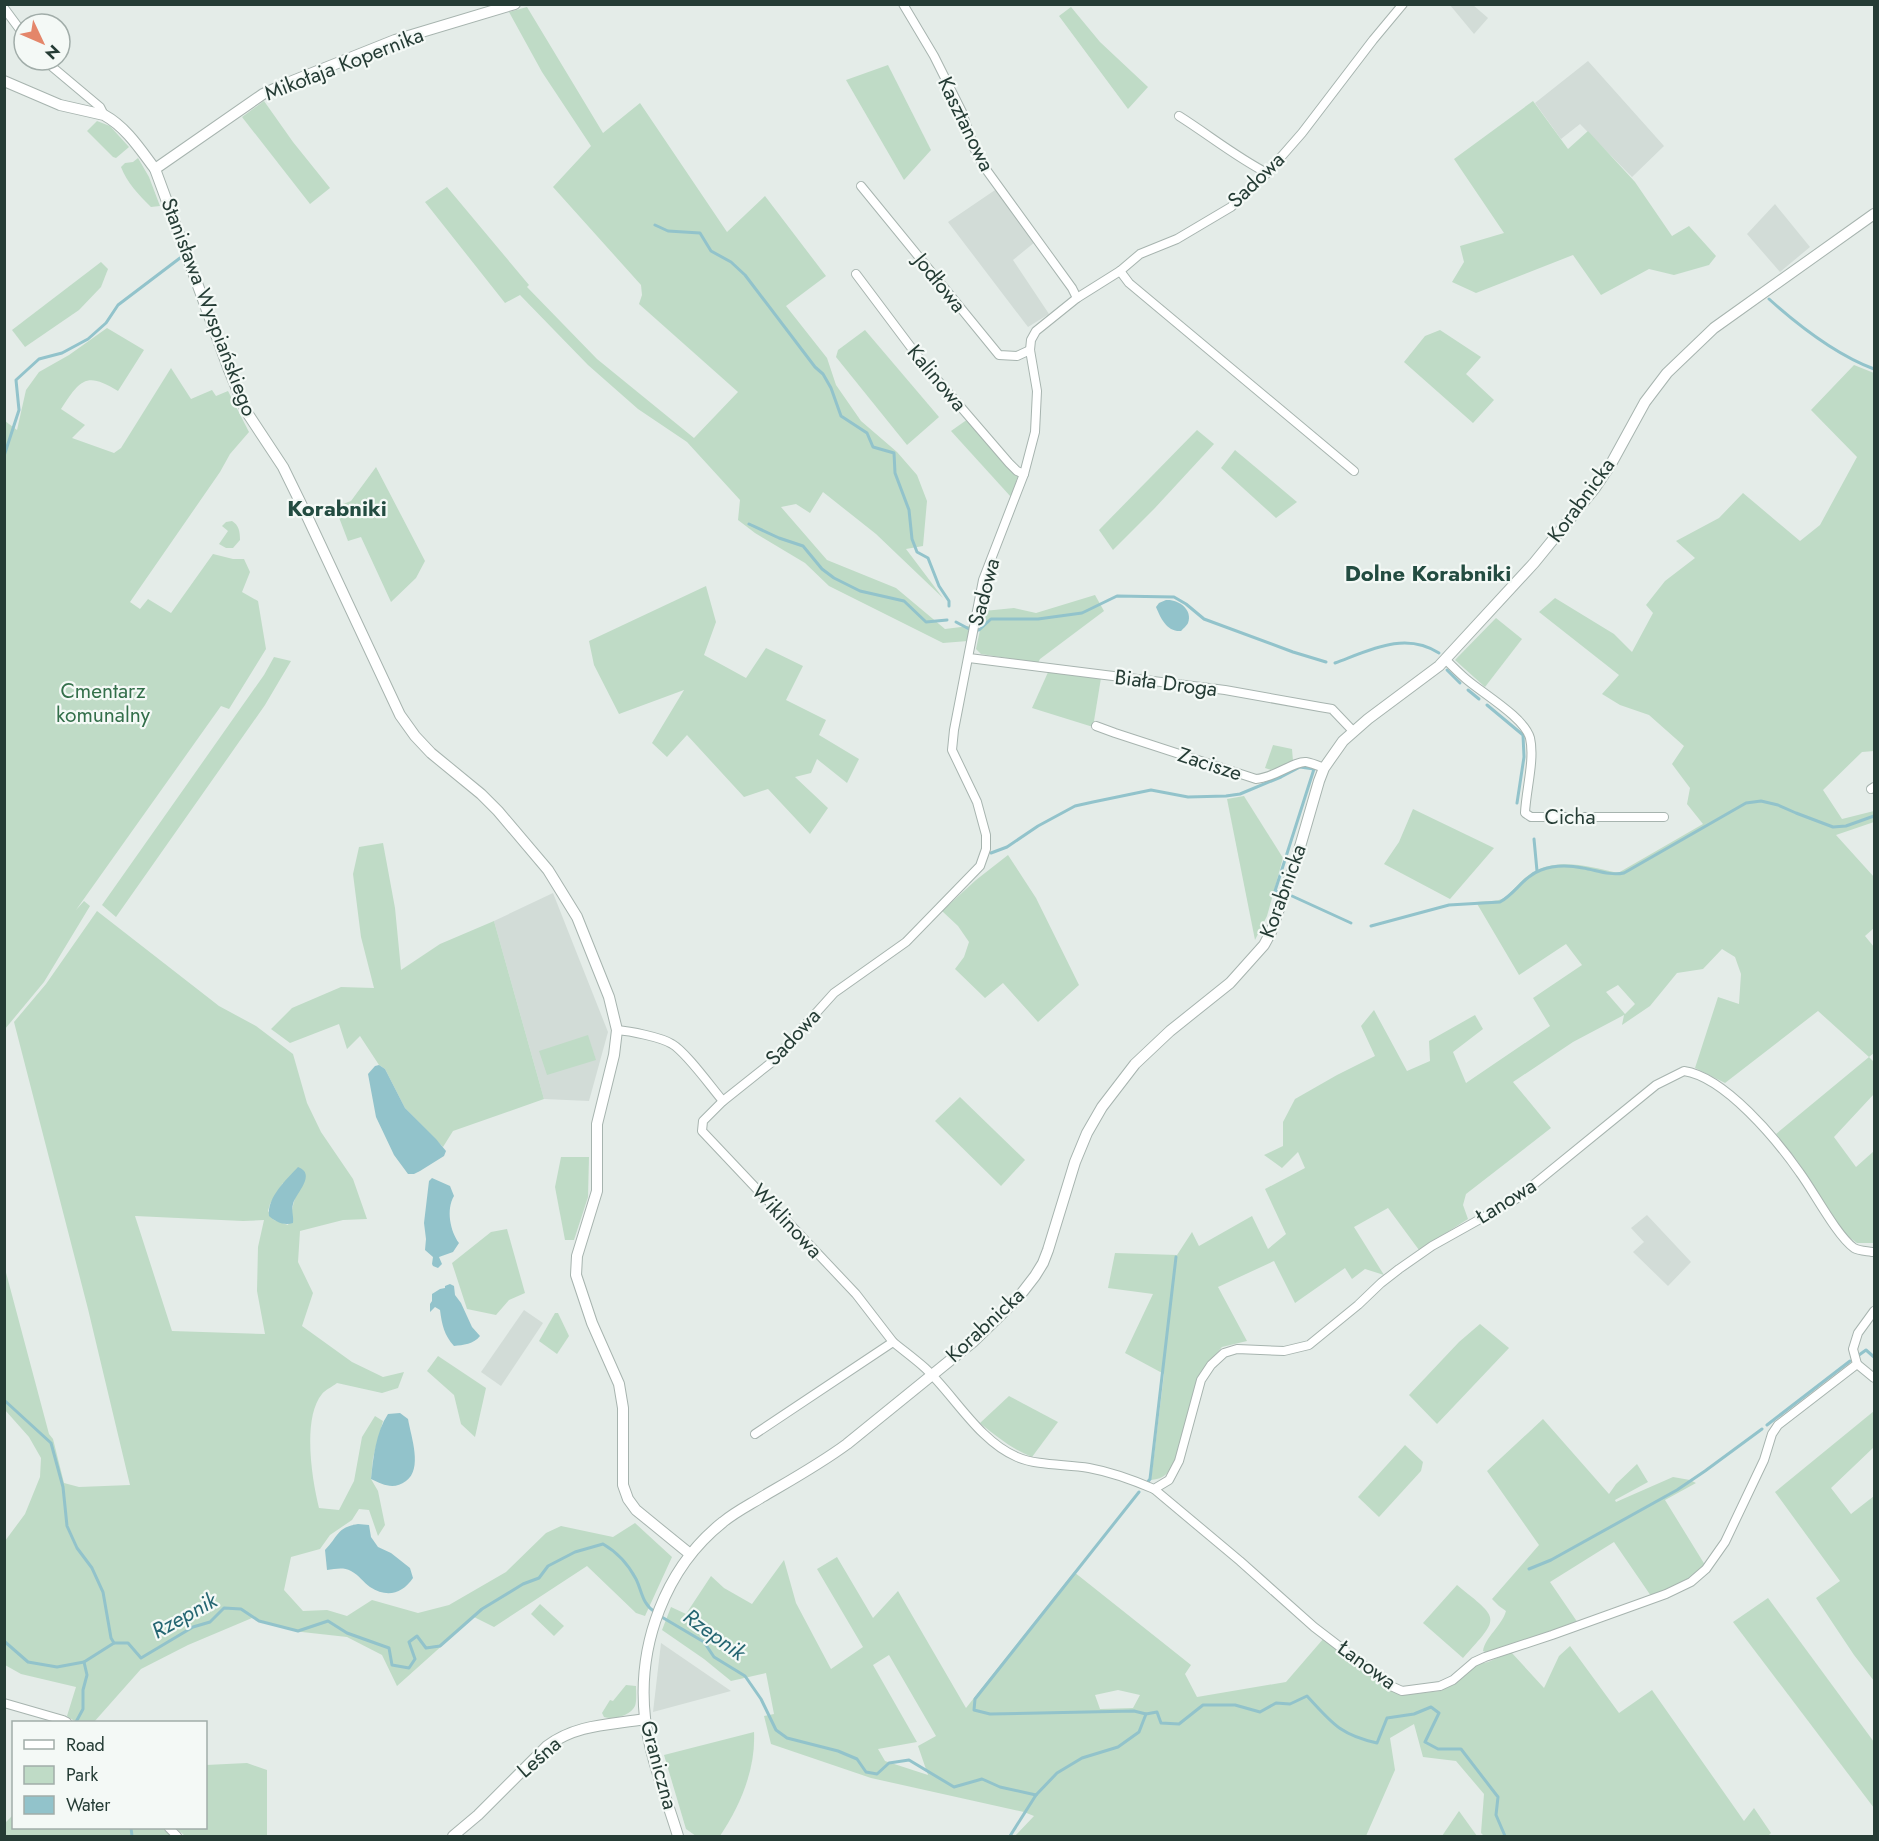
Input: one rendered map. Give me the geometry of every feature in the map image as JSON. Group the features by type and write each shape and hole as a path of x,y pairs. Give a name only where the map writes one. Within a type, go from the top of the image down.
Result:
{"street":[{"name":"Mikołaja Kopernika","path":"155,169 251,102 285,84 395,40 515,4"},
{"name":"Kasztanowa","path":"903,4 934,56 962,112 974,148 985,168 1077,298"},
{"name":"Sadowa","path":"723,1101 772,1062 834,993 906,942 980,866 986,849 986,835 977,802 952,750 954,730 983,580 1024,474 1035,433 1037,391 1030,350 1031,340 1036,331 1077,298 1120,271 1140,254 1177,238 1231,207 1267,173 1302,133 1403,4"},
{"path":"58,72 100,107 104,115"},
{"name":"Stanisława Wyspiańskiego","path":"4,81 60,105 104,115 117,123 135,142 155,169 228,370 246,411 287,476 400,715 431,753 481,794 536,855 563,893 587,940 609,997 616,1030 614,1055 597,1124 597,1191 577,1256 576,1275 592,1323 619,1384 623,1408 623,1485 628,1499 636,1510 690,1554"},
{"path":"1179,116 1247,163 1267,173"},
{"name":"Jodłowa","path":"861,186 999,355 1017,356 1030,350"},
{"name":"Korabnicka","path":"648,1656 652,1628 662,1602 679,1570 690,1554 722,1522 830,1457 974,1341 1018,1298 1035,1276 1048,1250 1075,1162 1087,1133 1102,1107 1119,1083 1151,1048 1230,983 1264,945 1271,932 1297,857 1324,768 1335,752 1353,731 1429,674 1445,659 1534,563 1595,488 1645,402 1667,373 1714,328 1875,214"},
{"path":"1120,271 1128,283 1354,471"},
{"name":"Kalinowa","path":"856,274 922,362 1015,469 1024,474"},
{"name":"Biała Droga","path":"969,658 1225,690 1332,709 1353,731"},
{"name":"Cicha","path":"1445,659 1466,679 1520,722 1530,737 1532,756 1525,813 1531,817 1664,817"},
{"name":"Zacisze","path":"1096,726 1256,779 1275,775 1298,763 1307,762 1324,768"},
{"path":"616,1030 630,1031 672,1044 688,1059 723,1101"},
{"name":"Łanowa","path":"1154,1489 1169,1480 1179,1461 1202,1380 1211,1365 1224,1353 1237,1349 1284,1351 1309,1345 1344,1317 1380,1283 1432,1246 1516,1198 1551,1172 1634,1101 1678,1073 1689,1072 1705,1077 1726,1092 1766,1130 1800,1173 1842,1236 1855,1248 1874,1254"},
{"name":"Wiklinowa","path":"723,1101 703,1121 702,1131 856,1294 893,1342 931,1374"},
{"path":"1875,1311 1858,1333 1853,1349 1857,1364 1875,1378"},
{"path":"755,1434 893,1342"},
{"name":"Łanowa","path":"931,1374 969,1417 1005,1451 1019,1458 1109,1473 1132,1479 1154,1489 1314,1627 1391,1686 1402,1690 1440,1686 1453,1680 1474,1662 1485,1657 1660,1596 1691,1582 1706,1569 1725,1542 1778,1425 1857,1364"},
{"name":"Graniczna","path":"648,1656 644,1686 645,1719 678,1836"},
{"path":"4,1703 66,1721"},
{"name":"Leśna","path":"453,1836 466,1826 546,1746 558,1738 588,1727 645,1719"}],"shaded area":[{"path":"1450,5 1473,5 1488,18 1474,34"},
{"path":"1588,61 1664,146 1632,177 1580,124 1561,139 1535,103"},
{"path":"998,188 1035,242 1013,260 1049,314 1028,327 948,222"},
{"path":"1775,204 1810,247 1780,272 1747,234"},
{"path":"553,893 608,1032 589,1101 544,1099 494,921"},
{"path":"1647,1215 1691,1262 1668,1286 1633,1252 1644,1242 1631,1228"},
{"path":"524,1310 543,1323 501,1386 481,1372"},
{"path":"661,1643 731,1691 653,1712"}],"green space":[{"path":"527,7 603,133 640,103 727,232 765,196 826,276 786,306 827,358 836,385 861,421 897,452 917,475 927,501 923,546 906,549 943,598 876,534 823,492 810,513 796,504 781,507 827,560 896,588 945,629 969,626 968,641 943,643 829,586 805,563 738,520 740,500 687,442 638,409 588,365 520,295 505,303 425,202 447,187 529,285 527,287 597,359 694,438 738,392 639,304 642,295 641,285 553,187 591,146 542,72 509,12"},
{"path":"1071,7 1100,42 1148,87 1128,109 1059,16"},
{"path":"888,65 931,150 904,180 846,80"},
{"path":"264,101 330,188 310,204 242,117"},
{"path":"1533,101 1568,149 1588,131 1635,182 1672,236 1689,226 1716,256 1709,265 1674,275 1649,269 1601,295 1573,255 1476,293 1452,282 1464,262 1460,246 1504,233 1454,159"},
{"path":"97,121 110,126 129,147 116,158 87,131"},
{"path":"138,158 149,177 160,206 151,207 134,188 121,167"},
{"path":"101,262 108,269 101,287 79,310 25,347 12,330"},
{"name":"Cmentarz komunalny","path":"107,328 144,350 118,391 91,380 79,385 73,391 61,409 85,425 72,438 114,453 121,448 171,368 191,399 212,390 216,396 228,391 249,432 230,454 130,602 140,609 148,599 171,613 213,554 244,559 250,572 242,592 258,601 266,649 229,709 221,706 76,910 84,901 90,906 44,982 5,1029 5,421 17,430 26,390 39,372 69,355"},
{"path":"865,330 939,417 907,445 836,357 838,350"},
{"path":"1440,330 1481,357 1466,374 1494,400 1473,423 1404,362 1425,336"},
{"path":"1854,365 1874,373 1874,751 1862,752 1823,790 1842,819 1874,811 1874,822 1836,835 1874,877 1874,928 1865,936 1874,947 1874,1053 1869,1057 1818,1011 1725,1083 1695,1068 1718,997 1739,1004 1741,974 1735,957 1722,949 1703,969 1677,973 1650,1006 1622,1025 1624,1015 1573,1042 1513,1082 1551,1128 1466,1194 1463,1205 1468,1219 1419,1250 1388,1208 1354,1227 1384,1275 1365,1269 1352,1279 1345,1268 1295,1303 1274,1261 1218,1287 1247,1341 1222,1347 1205,1367 1176,1461 1166,1474 1151,1480 1164,1374 1125,1353 1153,1294 1108,1288 1115,1253 1177,1255 1192,1232 1199,1246 1252,1216 1268,1249 1286,1234 1265,1189 1305,1168 1298,1152 1282,1168 1264,1155 1283,1146 1283,1122 1295,1099 1375,1056 1361,1026 1374,1010 1407,1071 1430,1061 1429,1041 1475,1015 1483,1029 1453,1052 1466,1083 1550,1026 1533,998 1582,965 1566,944 1519,975 1476,902 1504,898 1528,876 1552,865 1574,865 1618,873 1703,824 1687,804 1690,788 1672,764 1684,746 1649,715 1620,705 1602,694 1619,675 1539,612 1555,598 1614,634 1632,652 1653,613 1646,605 1665,581 1695,558 1676,541 1719,518 1743,493 1800,541 1820,525 1857,457 1811,410","holes":["1618,985 1635,1004 1625,1014 1606,992"]},
{"path":"968,419 1018,476 1011,497 951,431"},
{"path":"1197,430 1214,444 1113,550 1099,530"},
{"path":"1235,450 1297,502 1276,518 1221,468"},
{"path":"376,467 425,561 416,578 391,602 361,537 348,541 335,507 351,501"},
{"path":"232,521 239,529 240,540 233,548 226,548 219,544 228,531 222,526"},
{"path":"706,586 716,622 704,655 746,678 766,648 803,666 786,700 826,720 819,735 859,759 847,783 817,759 811,773 795,777 828,808 810,834 768,789 744,797 687,735 667,757 652,743 684,690 619,714 594,665 589,641"},
{"path":"1095,595 1104,611 1040,659 1038,663 981,654 976,649 984,611 1014,608 1036,613"},
{"path":"1496,618 1522,639 1485,687 1455,660"},
{"path":"274,657 291,661 265,705 116,917 102,905 264,675"},
{"path":"1049,670 1101,678 1093,727 1032,708"},
{"path":"1273,745 1292,749 1293,761 1274,771 1265,768"},
{"path":"1244,796 1283,858 1267,916 1255,940 1227,799"},
{"path":"1413,809 1494,848 1450,899 1384,864 1399,842"},
{"path":"383,843 395,908 401,970 440,944 494,921 544,1099 453,1131 443,1147 405,1108 385,1069 379,1065 360,1036 347,1049 339,1024 290,1043 271,1029 292,1008 341,987 374,988 361,937 353,874 359,847"},
{"path":"1008,855 1036,898 1079,985 1038,1022 1003,983 985,998 955,969 964,957 969,942 958,926 942,911"},
{"path":"97,911 219,1006 256,1026 293,1054 307,1103 321,1132 353,1179 367,1219 343,1220 300,1231 298,1262 313,1293 302,1326 352,1362 383,1377 404,1372 398,1388 382,1393 337,1383 323,1393 316,1405 310,1433 310,1450 319,1508 339,1510 354,1481 362,1437 375,1416 383,1421 373,1458 371,1479 378,1491 385,1525 378,1536 369,1510 359,1509 352,1520 330,1535 320,1549 291,1557 284,1590 303,1611 327,1610 347,1616 372,1600 418,1613 449,1605 506,1572 546,1533 561,1526 613,1537 635,1523 672,1557 645,1616 636,1613 587,1566 494,1627 474,1617 397,1686 382,1655 347,1637 302,1632 252,1618 188,1645 141,1669 95,1721 74,1721 67,1716 76,1687 21,1674 5,1665 5,1541 25,1514 40,1477 41,1458 29,1437 5,1410 4,1265 64,1483 79,1487 130,1485 88,1309 14,1022 46,984","holes":["283,1183 296,1196 288,1225 274,1220 268,1211","135,1216 264,1220 258,1247 257,1291 265,1334 172,1331"]},
{"path":"588,1035 596,1060 547,1075 539,1051"},
{"path":"1869,1057 1874,1062 1874,1094 1834,1137 1856,1167 1874,1151 1874,1243 1857,1243 1845,1234 1796,1159 1776,1134"},
{"path":"960,1097 1025,1160 1001,1186 935,1121"},
{"path":"561,1157 589,1157 588,1197 574,1240 565,1240 555,1187"},
{"path":"507,1229 525,1293 509,1300 496,1315 467,1309 452,1263 491,1232"},
{"path":"555,1313 558,1313 569,1336 557,1354 539,1341"},
{"path":"1480,1324 1509,1348 1437,1424 1409,1395 1459,1342"},
{"path":"438,1356 486,1388 475,1437 461,1424 454,1395 427,1371"},
{"path":"1009,1396 1058,1422 1032,1457 1011,1446 980,1423"},
{"path":"1874,1411 1874,1447 1831,1488 1851,1514 1874,1496 1874,1681 1816,1598 1840,1581 1775,1492"},
{"path":"1543,1419 1609,1494 1637,1464 1648,1482 1615,1500 1616,1502 1673,1477 1696,1483 1665,1500 1705,1565 1683,1584 1651,1596 1614,1542 1550,1582 1578,1623 1488,1653 1483,1651 1484,1646 1506,1611 1492,1599 1539,1545 1487,1471"},
{"path":"1405,1445 1423,1462 1421,1471 1379,1517 1358,1497"},
{"path":"837,1557 873,1618 898,1591 966,1708 1074,1572 1191,1665 1185,1674 1197,1697 1286,1682 1324,1638 1403,1695 1440,1691 1456,1682 1477,1664 1511,1652 1544,1688 1559,1656 1570,1646 1619,1713 1652,1690 1744,1821 1754,1808 1771,1833 1768,1836 1484,1836 1481,1833 1484,1794 1456,1761 1423,1757 1414,1724 1390,1738 1395,1770 1366,1836 1015,1836 1034,1816 871,1778 771,1744 764,1716 774,1714 766,1673 731,1681 662,1630 671,1607 686,1614 711,1576 724,1588 752,1604 784,1560 796,1603 831,1669 863,1647 817,1569","holes":["889,1655 936,1736 918,1746 928,1775 885,1761 878,1749 917,1742 873,1665","1118,1690 1140,1695 1133,1708 1100,1709 1095,1695"]},
{"path":"1457,1585 1488,1612 1490,1619 1484,1634 1463,1658 1423,1623"},
{"path":"1768,1598 1874,1742 1874,1808 1733,1622"},
{"path":"540,1604 564,1626 554,1636 531,1614"},
{"path":"626,1685 636,1686 633,1709 621,1716 604,1717 602,1713 610,1700 613,1701"},
{"path":"754,1732 752,1760 745,1787 727,1824 720,1836 696,1836 686,1829 664,1755"},
{"path":"247,1763 267,1770 267,1836 185,1836 177,1829 207,1829 207,1765"},
{"path":"1459,1811 1477,1836 1442,1836"},
{"path":"12,1816 12,1829 166,1829 173,1836 5,1836 4,1824"}],"water":[{"path":"1166,600 1180,603 1188,613 1188,623 1181,631 1168,627 1160,616 1156,607"},
{"path":"379,1065 385,1069 405,1108 446,1151 444,1156 414,1174 408,1174 394,1155 376,1117 368,1074"},
{"path":"298,1167 306,1174 306,1179 293,1204 293,1223 280,1223 269,1216 271,1202 278,1189"},
{"path":"432,1178 450,1186 454,1196 450,1207 450,1220 459,1243 453,1252 439,1257 442,1264 438,1268 433,1266 433,1257 425,1250 424,1223 429,1181"},
{"path":"450,1284 454,1286 455,1295 472,1327 480,1336 468,1344 454,1346 444,1330 440,1310 435,1307 430,1312 432,1294"},
{"path":"400,1413 408,1419 414,1452 414,1469 411,1476 402,1484 388,1486 371,1479 374,1454 378,1437 388,1414"},
{"path":"351,1525 369,1525 371,1537 378,1547 391,1553 410,1568 413,1578 404,1588 394,1593 382,1592 370,1587 348,1570 327,1570 325,1550 338,1533"}],"waterway":[{"path":"655,225 668,231 700,233 711,251 731,262 745,275 815,367 823,374 831,388 841,416 867,433 873,447 894,453 895,473 909,510 912,539 917,552 928,558 939,586 949,601 949,606"},
{"path":"4,456 19,410 16,380 39,359 62,353 88,339 106,323 118,305 180,258"},
{"path":"1769,299 1819,339 1846,356 1874,369"},
{"path":"749,524 803,546 822,569 860,591 904,601 926,622 947,620"},
{"path":"975,630 979,630 991,619 1038,619 1082,613 1117,596 1174,597 1204,619 1326,662"},
{"path":"956,622 971,630"},
{"path":"1335,663 1374,648 1400,643 1413,643 1439,653"},
{"path":"1447,670 1460,683"},
{"path":"1468,690 1479,699"},
{"path":"1487,705 1523,735 1524,757 1517,803"},
{"path":"991,853 1007,847 1038,826 1075,806 1151,790 1188,797 1240,794 1300,767 1314,769 1275,891 1278,892"},
{"path":"1371,926 1449,905 1500,902 1530,876 1551,867 1572,866 1608,873 1624,873 1746,803 1761,801 1778,805 1833,827 1846,826 1874,816"},
{"path":"1534,839 1537,871"},
{"path":"1292,896 1351,923"},
{"path":"1147,1483 1150,1479 1176,1257"},
{"path":"1859,1355 1866,1350 1874,1357"},
{"path":"1767,1425 1850,1361"},
{"path":"4,1400 51,1443 63,1487 67,1526 77,1548 92,1568 103,1592 111,1638 114,1643"},
{"path":"1529,1569 1551,1560 1677,1490 1762,1429"},
{"path":"1139,1492 975,1699 974,1710 990,1714 1134,1711 1146,1714"},
{"name":"Rzepnik","path":"4,1641 28,1662 57,1667 84,1662 114,1643 128,1643 141,1658 193,1627 210,1622 224,1608 241,1609 259,1621 298,1631 328,1621 347,1633 389,1648 392,1665 409,1668 415,1659 409,1642 417,1636 426,1648 440,1646 482,1609 523,1584 539,1578 548,1566 575,1552 603,1544 626,1563 645,1601 655,1612"},
{"name":"Rzepnik","path":"660,1616 704,1642 714,1657 745,1676 761,1699 776,1730 787,1738 838,1751 857,1759 866,1772 877,1774 889,1763 909,1760 954,1787 982,1779 1000,1787 1036,1795 1057,1773 1082,1758 1118,1747 1139,1732 1146,1714 1157,1712 1161,1723 1179,1724 1203,1705 1235,1705 1260,1712 1276,1703 1290,1704 1307,1696 1323,1714 1345,1732 1377,1743 1387,1718 1414,1714 1431,1707 1439,1713 1425,1742 1438,1749 1461,1749 1498,1797 1496,1815 1505,1836"},
{"path":"77,1721 83,1709 83,1690 87,1675 84,1662"},
{"path":"1010,1836 1036,1795"},
{"path":"131,1829 132,1836"}],"district":[{"name":"Korabniki","path":"337,508"},
{"name":"Dolne Korabniki","path":"1428,573"}]}
